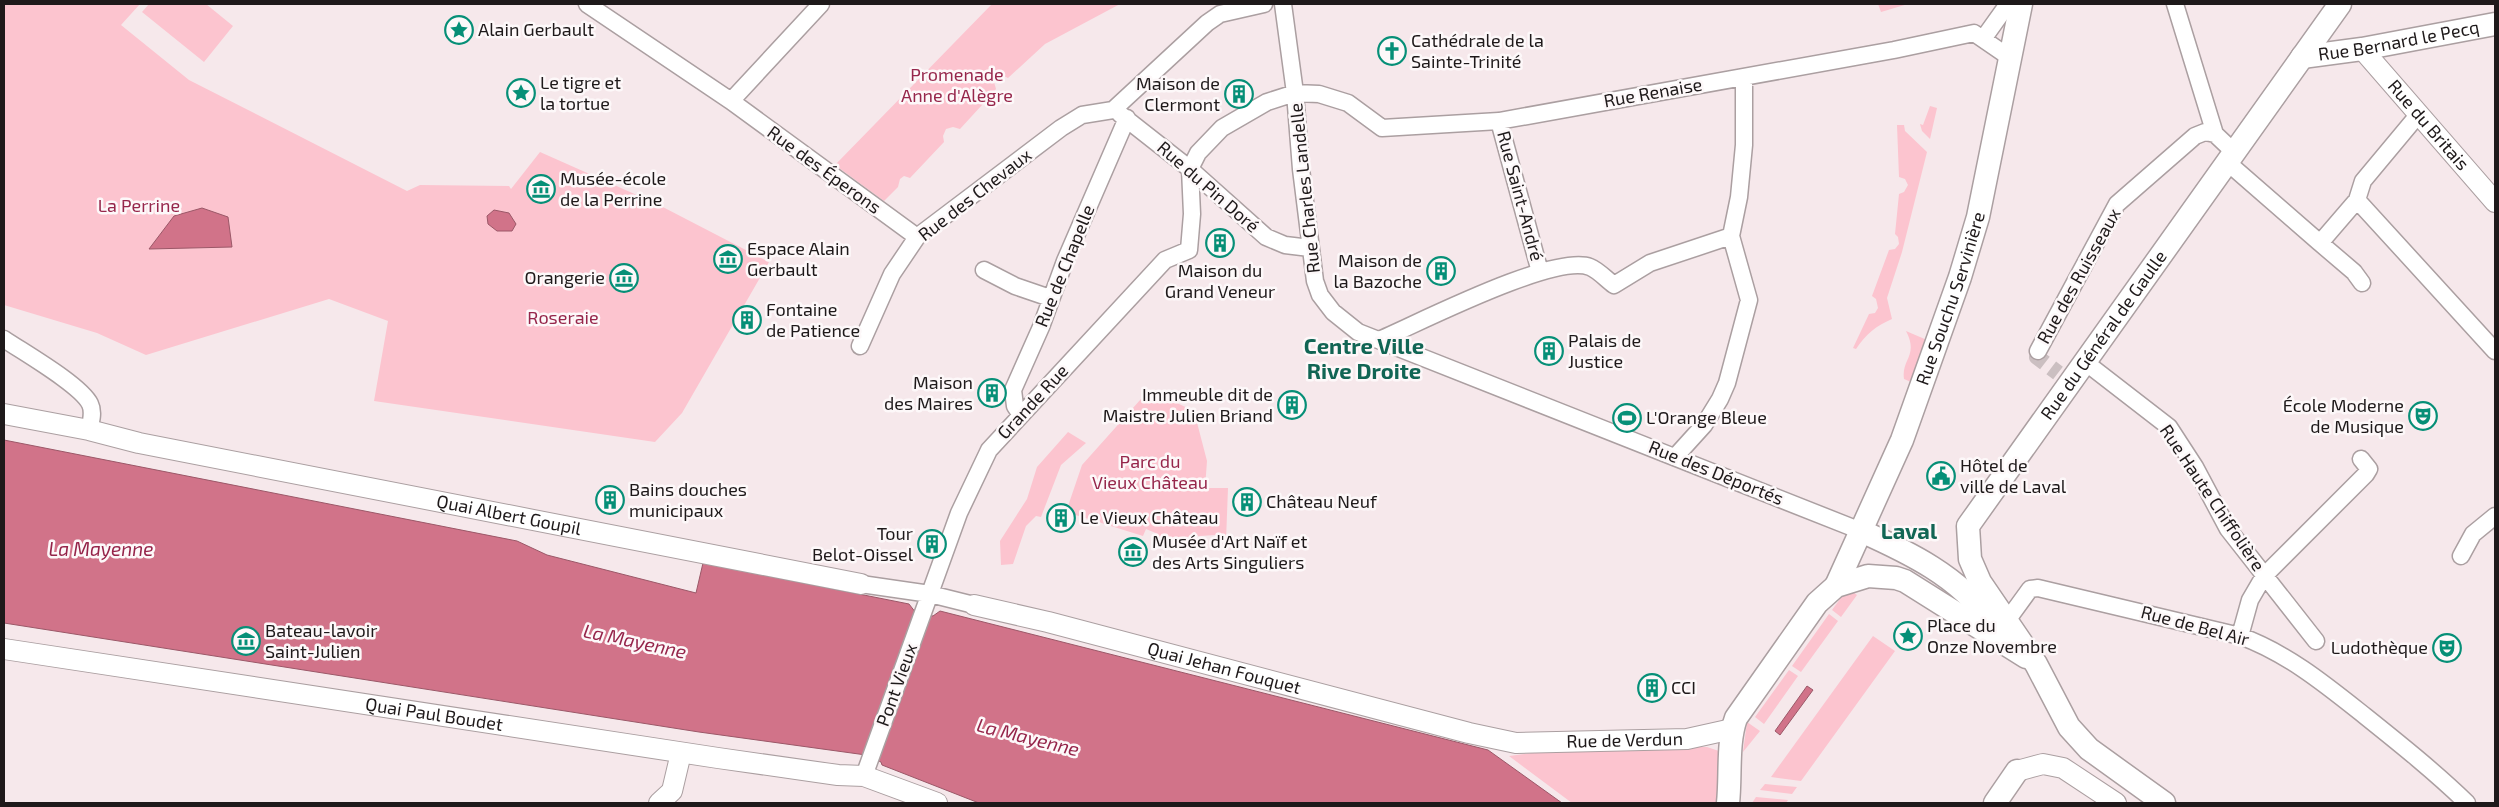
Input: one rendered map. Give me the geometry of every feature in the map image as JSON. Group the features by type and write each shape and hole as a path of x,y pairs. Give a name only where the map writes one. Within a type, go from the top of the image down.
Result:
{"main road":[{"name":"Rue Souchu Servinière","path":"1861,531 1902,440 1960,277 1978,217 2021,4"},
{"name":"Rue du Général de Gaulle","path":"2006,622 1980,582 1970,559 1968,526 2064,378 2085,362 2340,4"},
{"name":"Rue Bernard le Pecq","path":"2302,57 2362,49 2495,24"},
{"path":"1728,803 1731,777 1732,729 1736,718 1817,603 1836,586 1861,531 1944,575 1978,603 2007,646"},
{"path":"1836,586 1868,576 1896,578 1924,592 2036,664"},
{"path":"2006,622 2036,664 2053,699 2073,733 2089,749 2164,803"},
{"path":"1995,803 2017,771"}],"street":[{"name":"Rue des Éperons","path":"587,4 731,101 917,237"},
{"path":"731,101 821,4"},
{"path":"1120,114 1207,23 1220,14 1264,4"},
{"name":"Rue Charles Landelle","path":"1283,4 1295,93 1300,169 1310,248 1315,281 1320,295 1333,312 1358,332 1459,372"},
{"path":"1983,39 2008,4"},
{"path":"2175,4 2215,134 2230,157 2320,243 2354,272 2362,283"},
{"name":"Rue Renaise","path":"1295,93 1318,94 1348,104 1382,128 1500,121 1974,33 2009,57"},
{"name":"Rue du Britais","path":"2362,49 2495,202"},
{"path":"1675,457 1704,425 1720,399 1727,383 1749,300 1731,236 1739,197 1744,146 1744,77"},
{"path":"1190,169 1198,153 1222,128 1267,102 1295,93"},
{"name":"Rue du Pin Doré","path":"1120,114 1190,169 1266,237 1285,245 1310,248"},
{"name":"Rue des Chevaux","path":"860,346 892,274 917,237 1061,128 1082,115 1120,114"},
{"name":"Rue de Chapelle","path":"1021,415 1015,406 1013,390 1040,327 1120,114"},
{"path":"2320,243 2357,200 2363,181 2418,115"},
{"name":"Rue Saint-André","path":"1500,121 1540,272"},
{"name":"Rue des Ruisseaux","path":"2038,351 2117,204 2195,136 2205,132 2215,134"},
{"name":"Grande Rue","path":"930,594 964,500 989,450 1165,260 1189,250 1192,214 1190,169"},
{"path":"2357,200 2495,351"},
{"path":"1379,340 1501,286 1540,272 1573,265 1590,266 1614,285 1650,262 1731,236"},
{"path":"984,270 1015,286 1050,298"},
{"path":"4,339 79,390 90,403 92,412 89,430"},
{"name":"Rue Haute Chiffolière","path":"2085,362 2169,426 2228,529 2264,576 2250,600 2240,636"},
{"name":"Rue des Déportés","path":"1459,372 1861,531"},
{"name":"Quai Albert Goupil","path":"4,414 89,430 139,443 860,584 930,594"},
{"path":"2316,640 2264,576 2366,474 2369,469 2361,459"},
{"path":"2461,556 2473,534 2495,516"},
{"name":"Rue de Bel Air","path":"2006,622 2030,590 2038,588 2240,636 2265,645 2322,682 2431,769 2467,803"},
{"name":"Quai Jehan Fouquet","path":"930,594 1048,622 1478,736 1516,743"},
{"name":"Pont Vieux","path":"864,776 930,594"},
{"name":"Quai Paul Boudet","path":"4,648 681,753 838,775 864,776 937,803"},
{"name":"Rue de Verdun","path":"1516,743 1687,739 1732,729"},
{"path":"659,803 672,791 681,753"},
{"path":"2017,771 2043,764 2063,768 2116,803"}],"green space":[{"name":"La Perrine","path":"4,4 140,4 121,25 189,80 407,191 420,185 509,186 511,189 540,152 657,204 769,262 682,413 655,442 374,401 388,321 329,299 146,355 97,333 4,305"},
{"path":"149,4 206,4 233,26 204,62 142,12"},
{"name":"Promenade Anne d'Alègre","path":"992,4 1120,4 1045,44 1008,78 1000,76 997,78 994,82 996,89 960,129 953,127 946,129 943,136 944,142 910,178 904,176 900,179 898,187 884,201 835,165"},
{"path":"1878,4 1908,4 1881,12"},
{"path":"1930,106 1937,108 1930,139 1922,131 1920,124 1923,125"},
{"path":"1897,125 1904,125 1905,131 1927,152 1902,252 1887,298 1892,319 1872,331 1856,349 1853,348 1869,314 1875,313 1878,308 1876,299 1872,296 1889,250 1895,249 1899,244 1898,237 1895,234 1899,194 1904,192 1908,185 1905,179 1899,177"},
{"path":"1906,331 1927,340 1911,382 1904,379 1905,367 1911,346"},
{"name":"Parc du Vieux Château","path":"1149,390 1194,411 1207,461 1205,488 1228,488 1226,541 1215,535 1155,539 1158,534 1146,529 1143,536 1066,512 1082,465"},
{"path":"1068,432 1086,443 1061,465 1041,517 1036,516 1026,526 1013,564 1001,565 1000,541 1027,499 1037,467"},
{"path":"1848,588 1857,595 1841,617 1832,610"},
{"path":"1829,614 1838,621 1801,672 1792,666"},
{"path":"1873,636 1895,651 1801,781 1771,777"},
{"path":"1789,670 1798,676 1764,724 1755,717"},
{"path":"1747,722 1760,731 1743,752"},
{"path":"1707,747 1719,751 1720,803 1572,803 1509,756 1546,751"},
{"path":"1765,784 1797,787 1792,794 1760,790"},
{"path":"1756,797 1788,800 1786,803 1752,803"}],"water":[{"path":"202,208 228,217 232,247 149,249 174,216"},
{"path":"494,210 509,213 516,224 512,231 497,231 488,224 487,216"},
{"name":"La Mayenne","path":"4,440 517,541 547,555 696,593 703,563 909,604 916,613 933,616 940,611 1488,750 1562,803 979,803 882,765 881,762 866,755 699,732 4,623"},
{"path":"1807,686 1813,690 1780,735 1775,731"}],"tunnel":[{"path":"2038,351 2037,357 2058,373"}],"place":[{"name":"Alain Gerbault","path":"459,30"},
{"name":"Cathédrale de la Sainte-Trinité","path":"1392,51"},
{"name":"Le tigre et la tortue","path":"521,93"},
{"name":"Maison de Clermont","path":"1239,94"},
{"name":"Musée-école de la Perrine","path":"541,189"},
{"name":"Maison du Grand Veneur","path":"1220,243"},
{"name":"Espace Alain Gerbault","path":"728,259"},
{"name":"Maison de la Bazoche","path":"1441,271"},
{"name":"Orangerie","path":"624,278"},
{"name":"Fontaine de Patience","path":"747,320"},
{"name":"Palais de Justice","path":"1549,351"},
{"name":"Maison des Maires","path":"992,393"},
{"name":"Immeuble dit de Maistre Julien Briand","path":"1292,405"},
{"name":"École Moderne de Musique","path":"2423,416"},
{"name":"L'Orange Bleue","path":"1627,418"},
{"name":"Hôtel de ville de Laval","path":"1941,476"},
{"name":"Bains douches municipaux","path":"610,500"},
{"name":"Château Neuf","path":"1247,502"},
{"name":"Le Vieux Château","path":"1061,518"},
{"name":"Tour Belot-Oissel","path":"932,544"},
{"name":"Musée d'Art Naïf et des Arts Singuliers","path":"1133,552"},
{"name":"Place du Onze Novembre","path":"1908,636"},
{"name":"Bateau-lavoir Saint-Julien","path":"246,641"},
{"name":"Ludothèque","path":"2447,648"},
{"name":"CCI","path":"1652,688"}],"district":[{"name":"Centre Ville Rive Droite","path":"1364,358"},
{"name":"Laval","path":"1909,531"}],"park label":[{"name":"Roseraie","path":"563,318"}]}
